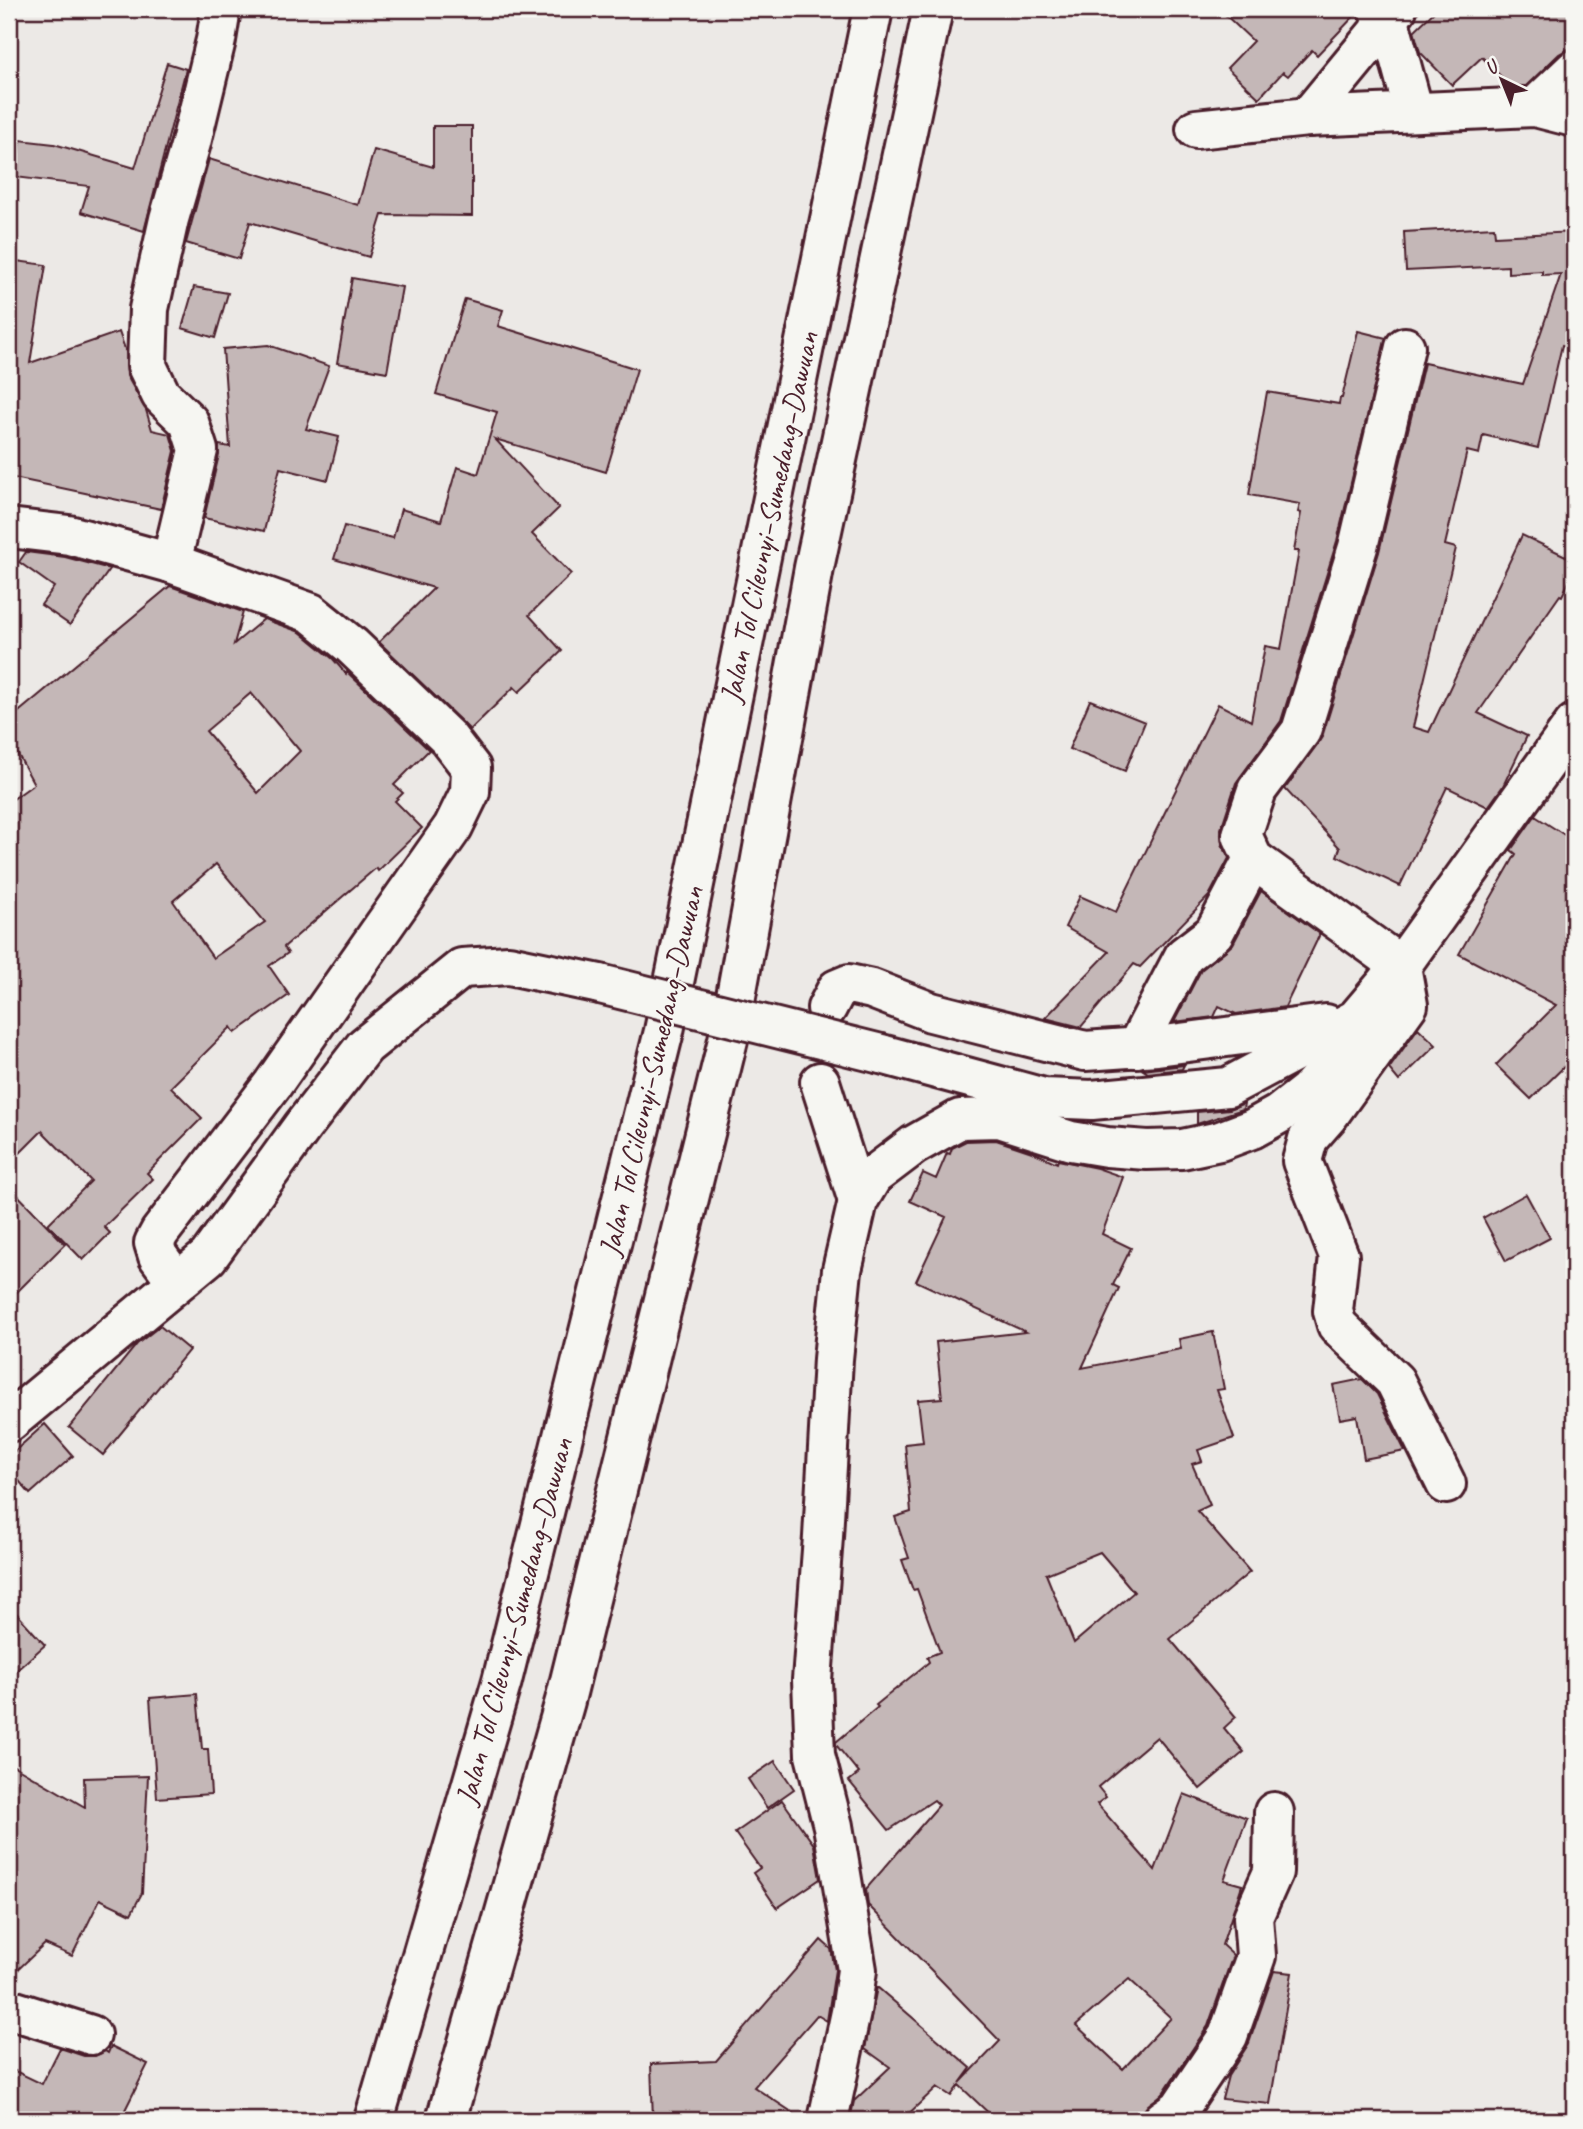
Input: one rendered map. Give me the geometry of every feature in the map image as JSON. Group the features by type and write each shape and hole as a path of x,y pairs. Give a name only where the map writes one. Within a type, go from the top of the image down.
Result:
{"main road":[{"path":"171,563 198,450 189,422 161,395 147,366 149,309 169,219 216,40 221,9"},
{"name":"Jalan Tol Cileunyi–Sumedang–Dawuan","path":"374,2120 502,1681 664,1031 873,9"},
{"name":"Jalan Tol Cileunyi–Sumedang–Dawuan","path":"446,2120 565,1701 728,1040 814,568 933,9"},
{"path":"1388,12 1414,112"},
{"path":"1308,117 1388,12"},
{"path":"1535,107 1574,71"},
{"path":"1196,129 1308,117 1535,107 1574,117"},
{"path":"1405,347 1358,547 1301,731 1257,790 1241,835 1253,859 1401,966 1408,1005 1337,1104 1308,1139 1302,1161 1339,1256 1333,1311 1337,1325 1395,1381 1446,1484"},
{"path":"9,528 69,535 171,563 311,612 358,652 448,738 471,768 470,792 453,827 273,1084 153,1243 158,1256 177,1282"},
{"path":"828,2120 857,1970 833,1826 815,1755 812,1680 833,1359 842,1270 859,1201 873,1175 914,1145 960,1119 999,1118 1071,1141 1133,1149 1181,1149 1220,1141 1252,1129 1279,1114 1307,1093 1329,1068 1356,1019 1401,966 1574,724"},
{"path":"1136,1048 1184,956 1214,933 1253,859"},
{"path":"9,1422 208,1257 365,1045 462,968 509,965 600,984 1044,1098 1092,1100 1228,1087 1356,1019"},
{"path":"827,1008 837,989 849,984 872,989 931,1012 1085,1051 1136,1048 1356,1019"},
{"path":"820,1082 859,1201"},
{"path":"273,1084 314,1111"},
{"path":"1163,2120 1179,2109 1228,2036 1256,1956 1253,1917 1273,1872 1274,1812"},
{"path":"9,2009 91,2035"}],"building":[{"path":"1219,9 1357,9 1357,13 1317,55 1312,50 1288,76 1283,72 1259,98 1227,68 1253,41"},
{"path":"1437,9 1574,9 1574,49 1559,54 1526,86 1510,86 1482,57 1452,85 1420,52 1414,31"},
{"path":"167,63 186,69 144,231 81,212 89,186 15,177 20,140 54,144 135,168"},
{"path":"433,126 472,126 472,216 382,215 369,257 250,222 239,259 186,243 209,159 358,205 374,150 433,167"},
{"path":"1494,227 1495,236 1574,232 1574,349 1562,345 1538,448 1483,435 1479,454 1467,451 1445,545 1456,548 1413,727 1429,732 1522,535 1574,560 1574,571 1562,596 1560,595 1478,713 1527,736 1503,786 1488,807 1447,787 1400,886 1337,856 1340,848 1285,789 1322,737 1379,552 1424,363 1523,384 1561,274 1542,275 1542,271 1508,273 1508,266 1406,271 1404,232"},
{"path":"9,260 46,265 30,363 119,332 126,352 127,376 146,410 152,430 170,434 175,451 161,509 9,477"},
{"path":"352,278 402,287 387,372 337,363"},
{"path":"194,287 228,293 215,338 182,328"},
{"path":"465,299 503,310 498,326 637,369 606,472 495,439 559,508 532,534 571,574 529,615 562,651 519,692 514,687 470,730 379,642 434,588 334,559 344,526 393,538 401,509 441,521 457,467 478,474 497,412 436,394"},
{"path":"1358,331 1386,338 1337,541 1281,721 1236,783 1221,829 1222,844 1229,858 1209,896 1140,967 1134,964 1081,1027 1045,1018 1109,952 1065,927 1080,896 1116,912 1218,704 1251,721 1265,646 1281,649 1299,551 1294,551 1301,513 1298,512 1300,504 1249,495 1267,392 1339,404"},
{"path":"268,345 329,366 306,429 339,437 328,480 280,468 264,531 204,518 219,445 230,447 223,349"},
{"path":"26,552 65,557 110,569 70,625 41,605 54,587 19,562"},
{"path":"170,586 243,612 234,644 264,619 300,632 333,659 429,750 394,785 403,793 395,801 422,828 378,871 376,868 284,947 288,953 269,966 289,995 235,1033 231,1027 171,1087 202,1118 147,1173 153,1179 104,1227 110,1233 83,1260 48,1224 91,1181 42,1131 9,1164 9,802 34,784 9,738 9,720","holes":["251,693 300,751 258,793 206,731","216,864 265,922 213,958 173,901"]},
{"path":"1090,700 1145,722 1125,771 1069,749"},
{"path":"1535,816 1574,841 1574,1057 1531,1099 1496,1065 1556,1005 1459,954 1516,854 1511,850"},
{"path":"1261,891 1320,934 1285,1007 1236,1014 1219,1006 1214,1017 1174,1022 1201,970 1233,944"},
{"path":"1418,1028 1436,1045 1399,1081 1389,1069"},
{"path":"1184,1065 1182,1069 1148,1073 1143,1070"},
{"path":"1244,1103 1243,1109 1197,1124 1197,1112 1230,1109"},
{"path":"996,1140 1057,1163 1058,1160 1097,1168 1123,1177 1102,1234 1131,1248 1113,1285 1119,1288 1082,1368 1181,1349 1179,1339 1213,1332 1224,1389 1217,1390 1234,1438 1198,1450 1202,1461 1192,1464 1210,1505 1197,1511 1250,1572 1170,1639 1236,1717 1224,1728 1244,1752 1200,1789 1157,1737 1098,1787 1106,1797 1097,1804 1155,1870 1184,1794 1247,1818 1224,1880 1242,1885 1222,1945 1233,1955 1208,2026 1163,2093 1144,2110 1141,2120 996,2120 959,2085 951,2096 937,2087 902,2120 850,2120 854,2101 890,2067 865,2049 877,1987 971,2068 960,2083 1000,2041 868,1905 866,1889 939,1805 934,1800 889,1830 849,1781 859,1773 836,1745 836,1742 878,1707 876,1705 929,1662 927,1657 940,1652 917,1589 913,1590 902,1560 909,1558 895,1517 911,1512 905,1444 923,1442 918,1400 942,1398 936,1342 1026,1332 916,1281 946,1217 910,1201 923,1173 936,1179 947,1153 950,1154 952,1148 966,1141","holes":["1100,1552 1134,1592 1074,1643 1046,1574","1129,1979 1171,2018 1123,2069 1076,2025"]},
{"path":"9,1186 65,1244 9,1300"},
{"path":"1526,1194 1550,1238 1506,1261 1483,1218"},
{"path":"160,1326 189,1350 103,1455 69,1427 137,1344"},
{"path":"1362,1379 1377,1394 1405,1451 1364,1459 1357,1416 1340,1419 1333,1385"},
{"path":"45,1424 73,1456 30,1494 9,1469 9,1456"},
{"path":"9,1605 45,1645 9,1677"},
{"path":"197,1694 202,1749 208,1749 211,1794 157,1798 150,1698"},
{"path":"775,1761 794,1789 767,1808 748,1779"},
{"path":"9,1763 85,1807 84,1778 148,1776 142,1893 131,1914 100,1899 72,1956 45,1944 9,1978"},
{"path":"782,1800 814,1845 820,1879 777,1908 753,1873 760,1868 735,1833"},
{"path":"821,1940 831,1949 835,1970 827,2021 817,2015 754,2087 804,2120 653,2120 651,2064 716,2061"},
{"path":"1274,1971 1292,1973 1270,2104 1222,2099 1228,2076 1249,2043"},
{"path":"111,2046 148,2064 120,2120 9,2120 9,2068 42,2084 60,2048 84,2056 95,2056 105,2051 108,2053"}]}
